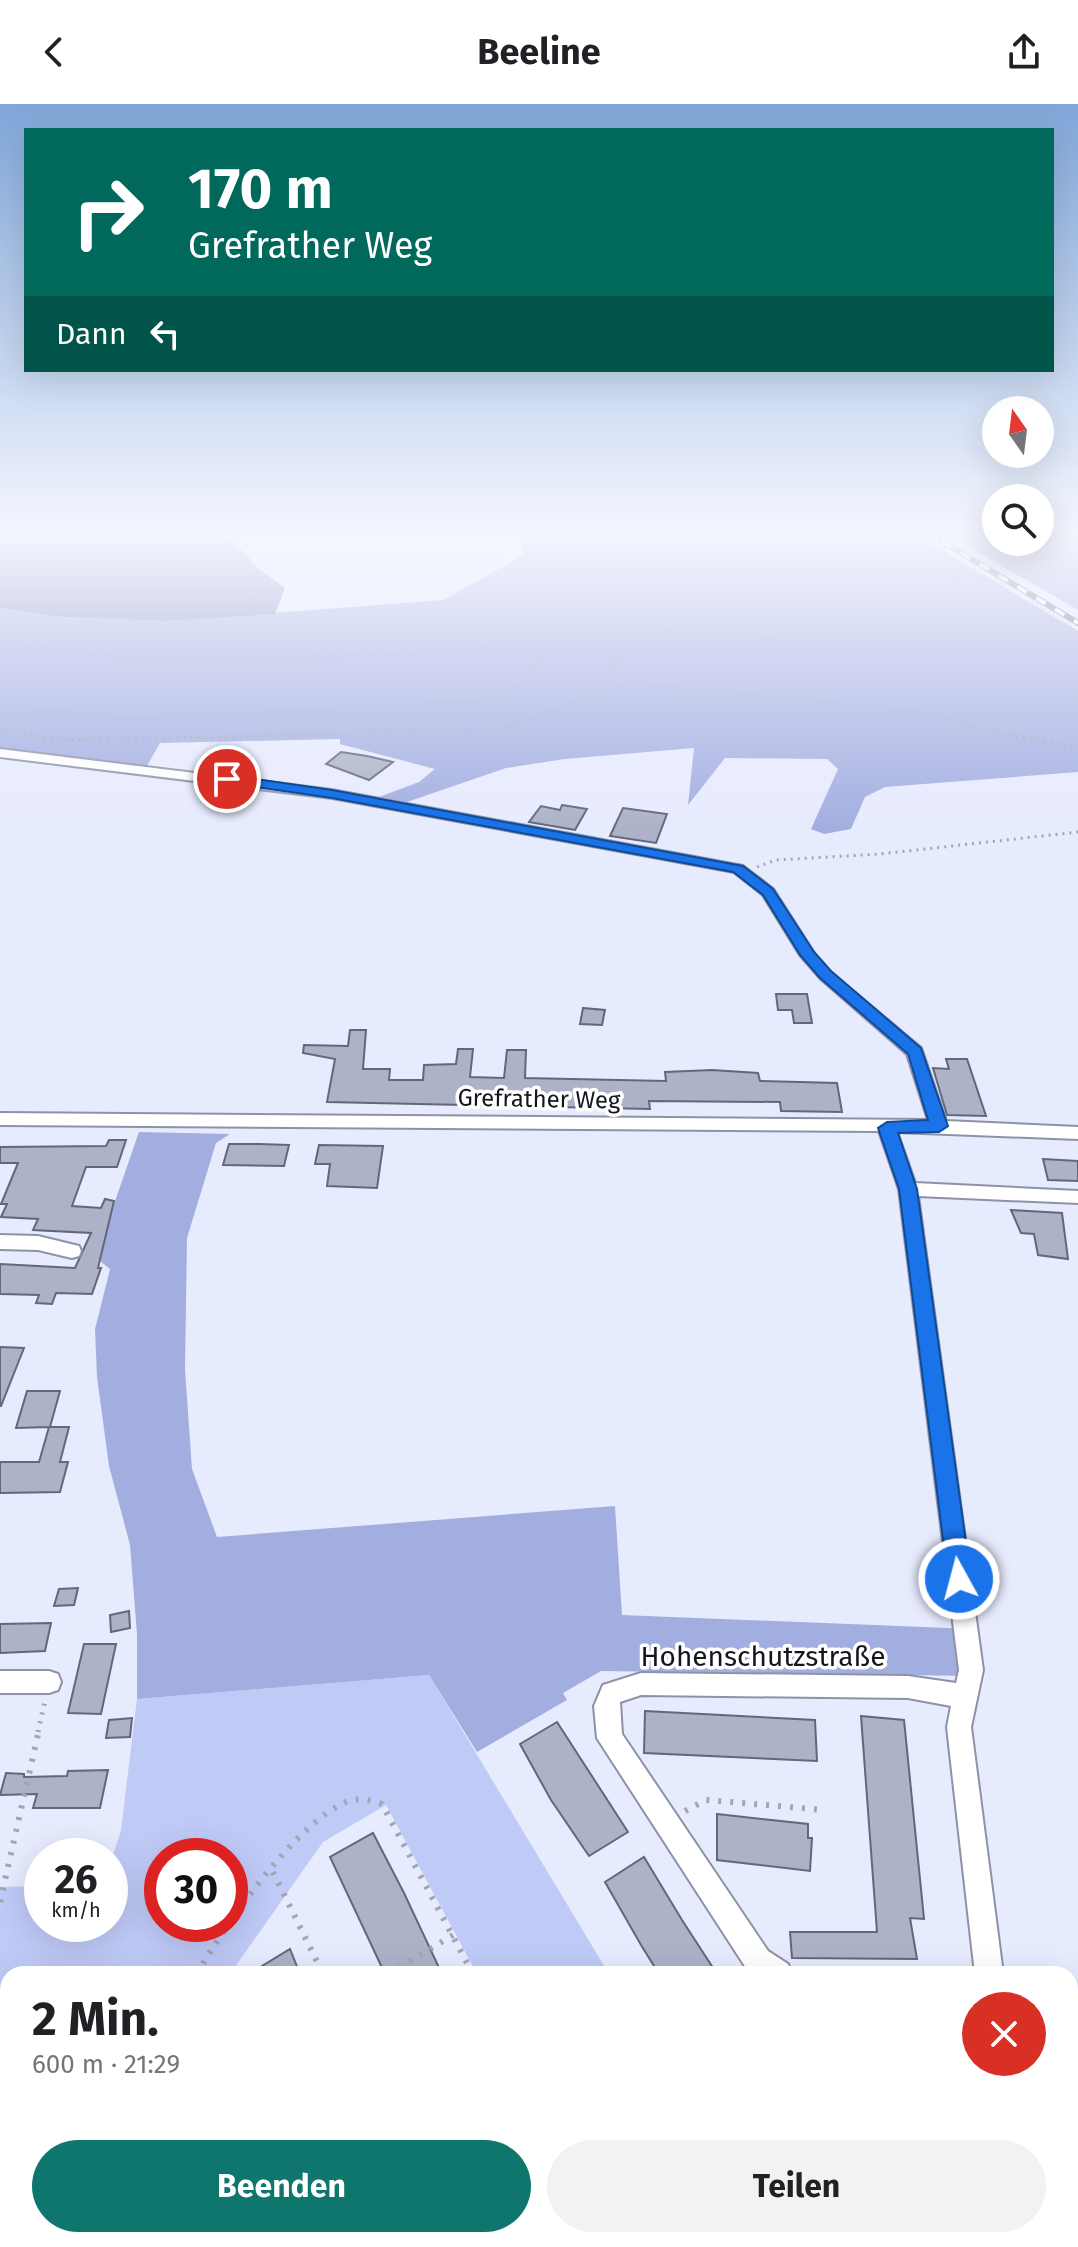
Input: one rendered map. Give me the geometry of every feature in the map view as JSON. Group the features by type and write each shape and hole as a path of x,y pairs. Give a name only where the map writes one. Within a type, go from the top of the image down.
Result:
{"street":[{"path":"0,753 332,794 512,830 710,862 744,872 768,892 816,966 915,1052 939,1126"},
{"name":"Grefrather Weg","path":"0,1119 939,1126 1078,1133"},
{"path":"887,1128 908,1189 971,1670 959,1727 988,1966"},
{"path":"908,1189 1078,1197"},
{"path":"0,1242 38,1243 72,1251"},
{"path":"0,1682 49,1682"},
{"name":"Hohenschutzstraße","path":"766,1966 758,1961 610,1738 605,1722 606,1706 612,1693 625,1686 908,1687 964,1696"}],"path":[{"path":"0,642 147,660 470,652 530,630"},
{"path":"0,705 127,719 492,701 526,681 556,630"},
{"path":"612,686 607,676 614,664 616,643 626,634 625,630"},
{"path":"653,630 757,641 933,641 996,635 1007,630"},
{"path":"933,641 952,630"},
{"path":"0,730 58,740 451,733 497,729 533,720 612,686 633,684 913,711 1017,737 1078,748"},
{"path":"744,872 776,860 880,854 1078,832"},
{"path":"0,1902 49,1682"},
{"path":"202,1966 272,1871 309,1828 331,1810 348,1801 365,1798 382,1804 469,1966"},
{"path":"666,1824 706,1800 824,1810"},
{"path":"272,1871 319,1966"},
{"path":"402,1966 453,1935"}],"shaded area":[{"path":"0,630 1078,631 1078,772 885,787 865,797 851,829 824,834 811,829 838,769 827,759 725,758 688,805 694,748 565,759 506,768 407,802 379,797 419,782 435,769 340,744 340,739 160,743 147,766 0,748"},
{"path":"139,1132 230,1134 216,1143 187,1238 185,1369 192,1469 217,1537 615,1506 622,1615 973,1629 979,1676 601,1671 563,1693 567,1700 477,1752 429,1675 137,1699 137,1634 130,1545 109,1466 97,1377 95,1329 110,1269 100,1261 113,1207"},
{"path":"429,1675 604,1966 473,1966 386,1805 323,1842 236,1966 0,1966 0,1887 24,1886 24,1942 128,1942 128,1838 118,1838 137,1699"}],"building":[{"path":"341,752 393,762 369,780 326,764"},
{"path":"562,805 587,809 575,830 529,822 541,806 560,810"},
{"path":"623,808 667,814 656,843 610,836"},
{"path":"776,994 807,994 812,1023 794,1023 792,1010 778,1010"},
{"path":"583,1008 605,1010 602,1025 580,1024"},
{"path":"350,1030 366,1030 363,1069 390,1069 389,1080 423,1080 424,1065 456,1064 458,1049 473,1049 470,1077 504,1078 507,1050 526,1050 525,1078 666,1081 665,1072 712,1070 758,1073 760,1081 837,1083 842,1112 781,1111 780,1102 649,1101 650,1109 327,1102 335,1059 303,1053 304,1045 348,1046"},
{"path":"946,1059 967,1059 986,1116 947,1115 933,1068 949,1069"},
{"path":"109,1140 126,1140 117,1167 86,1167 72,1206 101,1208 105,1199 114,1201 98,1268 101,1268 92,1294 56,1293 52,1304 36,1303 39,1295 0,1294 0,1264 75,1268 91,1233 33,1230 38,1219 1,1217 7,1204 1,1204 18,1163 0,1163 0,1147 106,1146"},
{"path":"229,1144 289,1145 284,1166 223,1165"},
{"path":"319,1145 383,1146 377,1188 327,1186 330,1164 315,1164"},
{"path":"1043,1159 1078,1161 1078,1181 1048,1180"},
{"path":"1011,1210 1062,1213 1068,1259 1038,1255 1034,1234 1021,1233"},
{"path":"0,1347 24,1348 1,1406 0,1406"},
{"path":"27,1391 60,1391 50,1427 69,1427 60,1462 68,1462 60,1492 0,1493 0,1462 39,1462 49,1427 16,1428"},
{"path":"78,1588 74,1605 54,1606 59,1589"},
{"path":"129,1611 130,1628 111,1632 110,1615"},
{"path":"51,1623 45,1651 0,1653 0,1624"},
{"path":"84,1644 116,1644 101,1714 68,1713"},
{"path":"645,1711 815,1720 817,1761 644,1753"},
{"path":"861,1716 904,1720 924,1919 910,1918 917,1959 792,1958 790,1932 877,1932"},
{"path":"132,1718 130,1737 106,1738 109,1720"},
{"path":"557,1722 628,1832 589,1856 551,1800 520,1744"},
{"path":"108,1770 100,1808 33,1808 37,1794 0,1795 6,1773 24,1774 24,1777 67,1776 68,1771"},
{"path":"717,1814 808,1824 808,1838 812,1838 810,1871 717,1860"},
{"path":"373,1833 438,1966 381,1966 330,1857"},
{"path":"644,1857 712,1966 654,1966 605,1882"},
{"path":"290,1949 297,1966 262,1966"}],"route":[{"path":"227,779 332,794 512,830 731,866 762,885 808,955 825,975 915,1052 939,1126 887,1128 908,1189 959,1579"}]}
